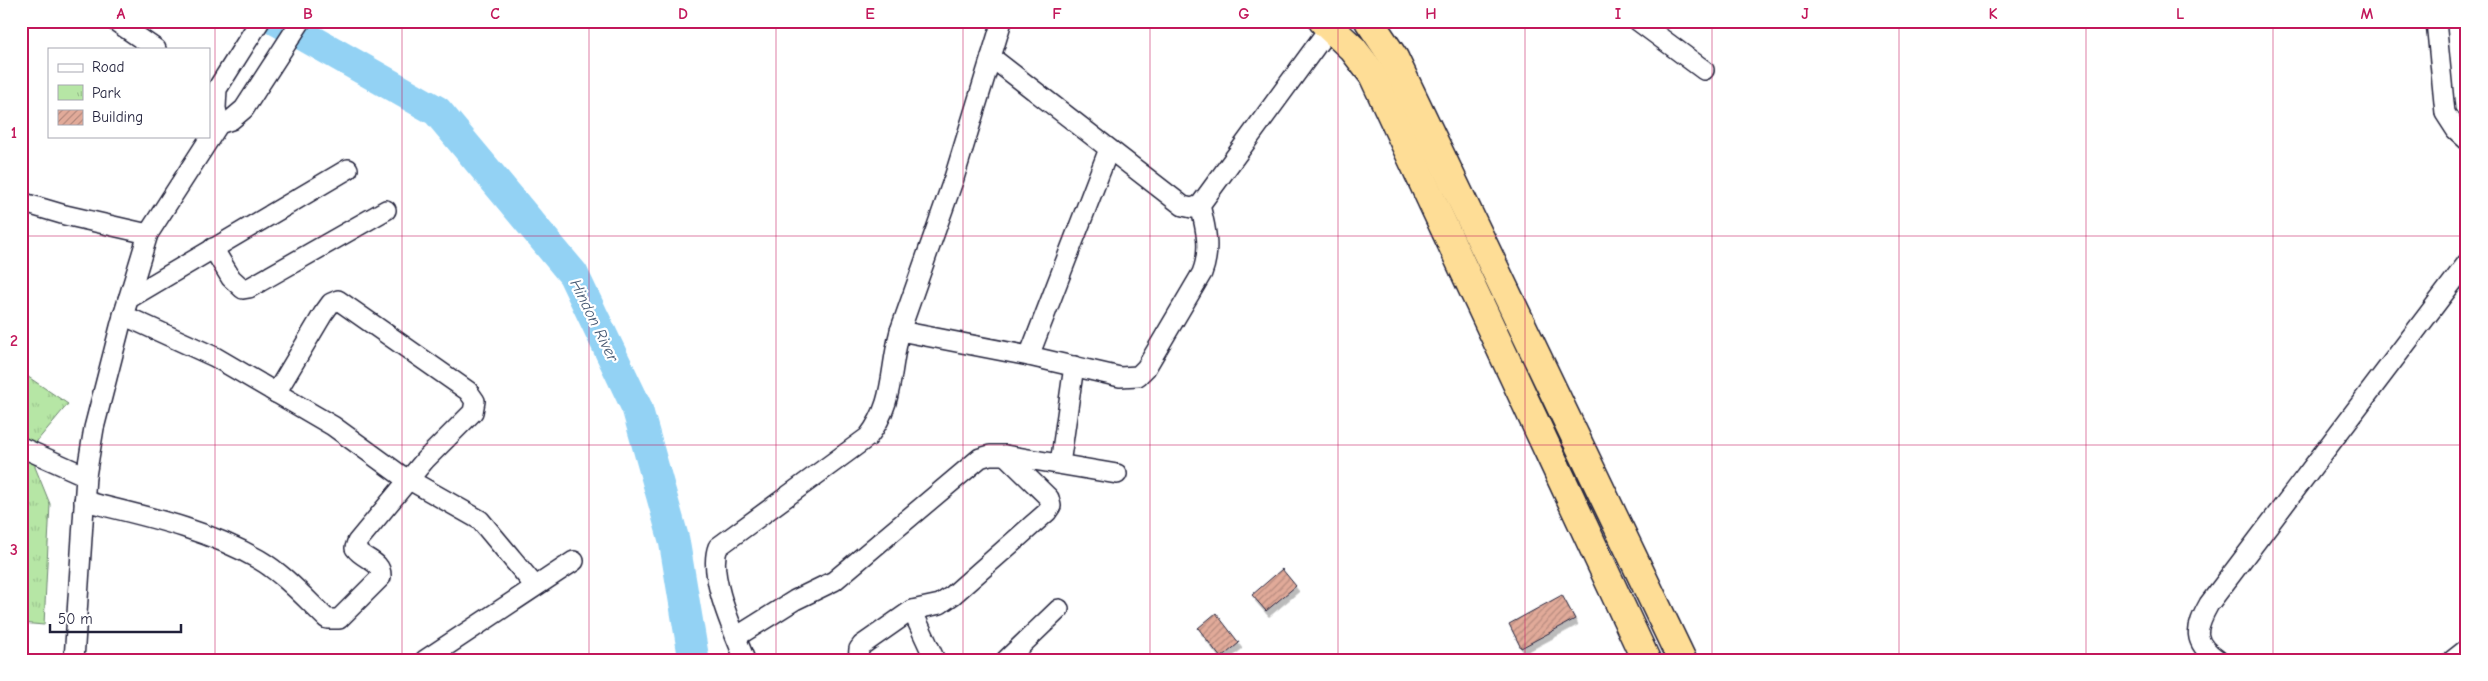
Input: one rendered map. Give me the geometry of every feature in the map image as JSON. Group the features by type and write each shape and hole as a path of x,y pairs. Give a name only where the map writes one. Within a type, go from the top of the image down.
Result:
{"highway":[{"path":"1372,22 1394,58 1682,660"},
{"path":"1327,24 1354,49 1373,75 1646,660"}],"street":[{"path":"115,21 155,48"},
{"path":"219,124 213,86 229,71 260,21"},
{"path":"210,138 219,124 231,120 244,109 262,84 300,21"},
{"path":"745,660 724,604 714,566 714,557 718,547 868,437 880,421 888,404 894,355 900,331 954,178 1002,21"},
{"path":"1638,21 1704,70"},
{"path":"2436,21 2445,112 2456,130 2467,140"},
{"path":"991,57 1183,206 1192,208 1200,205 1327,24"},
{"path":"74,660 86,476 94,428 126,307 148,234 210,138"},
{"path":"1029,356 1109,149"},
{"path":"126,307 213,248 348,169"},
{"path":"21,202 65,215 148,234"},
{"path":"900,331 1029,356 1129,379 1138,376 1146,368 1202,273 1207,260 1207,234 1200,205"},
{"path":"213,248 236,285 243,289 386,210"},
{"path":"2218,660 2207,652 2199,640 2200,624 2210,604 2467,263"},
{"path":"84,501 200,532 259,559 296,587 327,618 339,619 381,577 381,569 378,565 360,555 355,548 357,542 409,479 473,412 475,401 468,391 338,300 332,303 322,314 276,393"},
{"path":"126,307 333,426 370,454 409,479 480,520 535,586"},
{"path":"1060,464 1074,366"},
{"path":"21,447 86,476"},
{"path":"736,637 795,600 834,581 980,458 990,455 1005,455 1117,474"},
{"path":"858,660 859,649 862,645 912,610 940,604 953,595 1047,512 1051,506 1049,498 1005,455"},
{"path":"425,660 574,561"},
{"path":"1006,660 1059,609"},
{"path":"912,610 935,660"},
{"path":"2453,660 2467,649"}],"green space":[{"path":"21,372 68,404 37,441 35,467 50,504 44,625 21,623"}],"building":[{"path":"1282,569 1296,586 1266,611 1252,595"},
{"path":"1562,595 1575,619 1521,648 1509,624"},
{"path":"1216,613 1239,643 1221,658 1198,628"}],"waterway":[{"name":"Hindon River","path":"278,21 437,111 573,274 637,408 674,540 694,660"}]}
